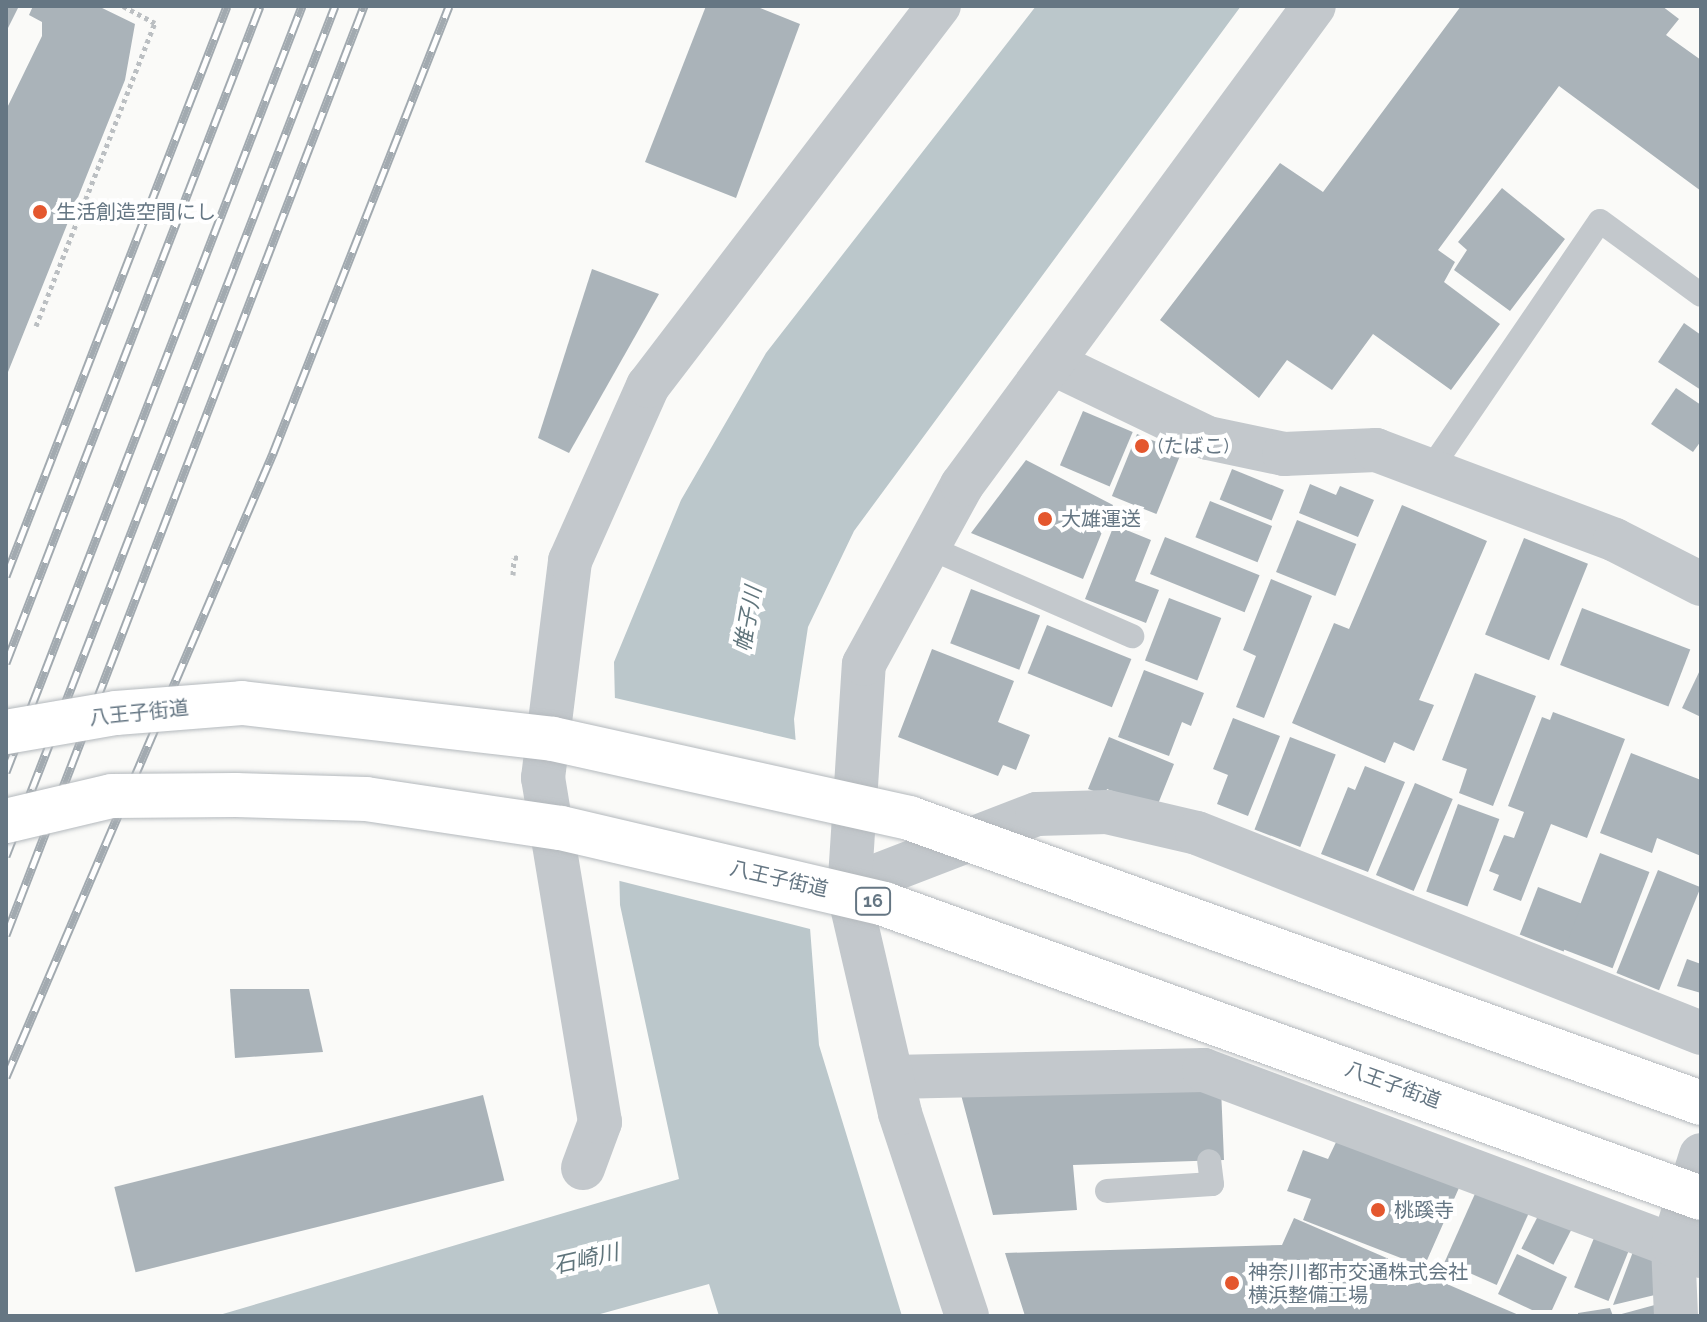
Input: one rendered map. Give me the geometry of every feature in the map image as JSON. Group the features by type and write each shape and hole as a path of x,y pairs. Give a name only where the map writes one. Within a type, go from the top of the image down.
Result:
{"highway":[{"name":"八王子街道","path":"6,732 116,713 242,703 553,739 909,818 1701,1103"},
{"name":"八王子街道","path":"6,821 112,796 236,795 366,799 561,828 884,904 1701,1198"}],"street":[{"path":"583,1168 600,1122 543,778 570,561 648,386 939,6"},
{"path":"967,1316 892,1077 850,886 864,664 962,485 1314,6"},
{"path":"1052,363 1208,438 1284,454 1376,450 1615,540 1701,584"},
{"path":"850,886 1037,814 1107,812 1197,833 1701,1033"},
{"path":"892,1077 1198,1079 1687,1250"},
{"path":"1676,1316 1701,1155"}],"lane":[{"path":"1430,470 1600,221 1701,295"},
{"path":"928,547 1132,636"},
{"path":"1107,1191 1212,1184 1209,1161"}],"path":[{"path":"36,326 155,23 123,6"}],"water":[{"path":"1036,6 1241,6 854,531 808,627 794,719 819,1045 902,1316 719,1316 709,1284 593,1316 216,1316 679,1179 620,905 614,662 681,500 766,353"}],"pier":[{"path":"611,697 800,741 814,930 616,880"}],"building":[{"path":"6,6 19,6 6,32"},
{"name":"生活創造空間にし","path":"33,6 98,6 135,24 125,80 6,377 6,110 42,36 42,22 29,15"},
{"path":"706,6 755,6 800,24 736,198 645,162"},
{"path":"1461,6 1662,6 1679,19 1666,35 1701,60 1701,191 1559,86 1438,250 1455,262 1444,282 1500,324 1451,390 1373,334 1332,390 1287,360 1259,398 1160,320 1280,163 1323,192"},
{"path":"1502,188 1565,239 1510,311 1454,270 1467,250 1458,242"},
{"path":"592,269 659,294 569,453 538,438"},
{"path":"1684,323 1701,335 1701,390 1658,362"},
{"path":"1676,388 1701,405 1701,441 1693,452 1651,424"},
{"path":"1083,411 1133,432 1110,486 1060,465"},
{"path":"1137,434 1182,452 1156,514 1112,496"},
{"name":"大雄運送","path":"1026,460 1113,505 1083,579 971,533"},
{"path":"1232,469 1284,490 1272,521 1220,500"},
{"path":"1310,484 1336,495 1340,486 1374,500 1358,537 1299,513"},
{"path":"1210,501 1272,526 1258,562 1195,537"},
{"path":"1402,505 1487,541 1419,700 1434,705 1414,751 1394,742 1385,763 1292,723 1334,623 1349,629"},
{"path":"1297,520 1356,544 1335,596 1276,572"},
{"path":"1114,525 1151,540 1135,581 1159,590 1146,623 1085,599"},
{"path":"1165,537 1260,575 1245,612 1150,574"},
{"path":"1524,538 1588,564 1549,660 1485,634"},
{"path":"1271,579 1312,596 1264,718 1236,707 1256,656 1243,650"},
{"path":"971,589 1040,616 1019,670 950,643"},
{"path":"1169,598 1221,618 1197,681 1145,661"},
{"path":"1582,608 1690,650 1668,707 1560,665"},
{"path":"1047,625 1131,659 1112,707 1028,673"},
{"path":"932,649 1014,681 998,722 1030,735 1016,770 1003,765 998,776 898,737"},
{"path":"1701,668 1701,717 1682,708"},
{"path":"1144,670 1204,693 1191,726 1182,722 1169,756 1118,737"},
{"path":"1475,673 1536,696 1493,806 1459,793 1467,769 1442,760"},
{"path":"1553,712 1625,739 1587,838 1551,824 1521,901 1493,890 1499,875 1489,871 1504,835 1514,838 1524,812 1508,806 1542,717 1550,720"},
{"path":"1233,718 1280,736 1248,816 1217,804 1228,775 1213,769"},
{"path":"1109,737 1174,764 1156,809 1107,789 1105,795 1088,789"},
{"path":"1290,737 1336,755 1300,847 1255,829"},
{"path":"1631,753 1701,780 1701,856 1657,838 1652,853 1600,833"},
{"path":"1365,766 1405,782 1368,872 1321,854 1348,787 1355,790"},
{"path":"1415,783 1453,799 1414,891 1376,875"},
{"path":"1458,804 1499,819 1468,906 1426,891"},
{"path":"1600,853 1649,872 1613,968 1563,949"},
{"path":"1658,870 1701,887 1659,990 1616,973"},
{"path":"1538,887 1582,904 1564,951 1520,935"},
{"path":"1687,959 1701,964 1701,993 1677,986"},
{"path":"230,989 309,989 323,1052 235,1058"},
{"path":"1221,1088 1224,1160 1073,1165 1077,1210 993,1215 960,1091"},
{"path":"483,1095 504,1180 136,1272 114,1187"},
{"name":"桃蹊寺","path":"1338,1138 1462,1181 1424,1267 1303,1220 1311,1199 1287,1191 1303,1150 1328,1159"},
{"path":"1478,1187 1530,1210 1497,1285 1445,1262"},
{"path":"1540,1212 1572,1228 1553,1265 1521,1249"},
{"name":"神奈川都市交通株式会社 横浜整備工場","path":"1294,1218 1521,1316 1025,1316 1005,1253 1282,1245"},
{"path":"1594,1238 1628,1252 1608,1301 1574,1287"},
{"path":"1634,1249 1662,1258 1659,1294 1613,1305"},
{"path":"1517,1254 1567,1277 1552,1310 1532,1310 1498,1294"},
{"path":"1662,1303 1665,1316 1618,1316 1618,1315"},
{"path":"1610,1308 1613,1316 1578,1316 1578,1313"}],"railway":[{"path":"6,576 227,6"},
{"path":"6,663 260,6"},
{"path":"6,772 302,6"},
{"path":"6,856 335,6"},
{"path":"6,935 364,6"},
{"path":"6,1077 273,453 449,6"}],"place":[{"name":"生活創造空間にし","path":"40,212"},
{"name":"(たばこ)","path":"1142,446"},
{"name":"大雄運送","path":"1045,519"},
{"name":"桃蹊寺","path":"1378,1210"},
{"name":"神奈川都市交通株式会社 横浜整備工場","path":"1232,1283"}],"water label":[{"name":"帷子川","path":"748,619"},
{"name":"石崎川","path":"586,1259"}]}
